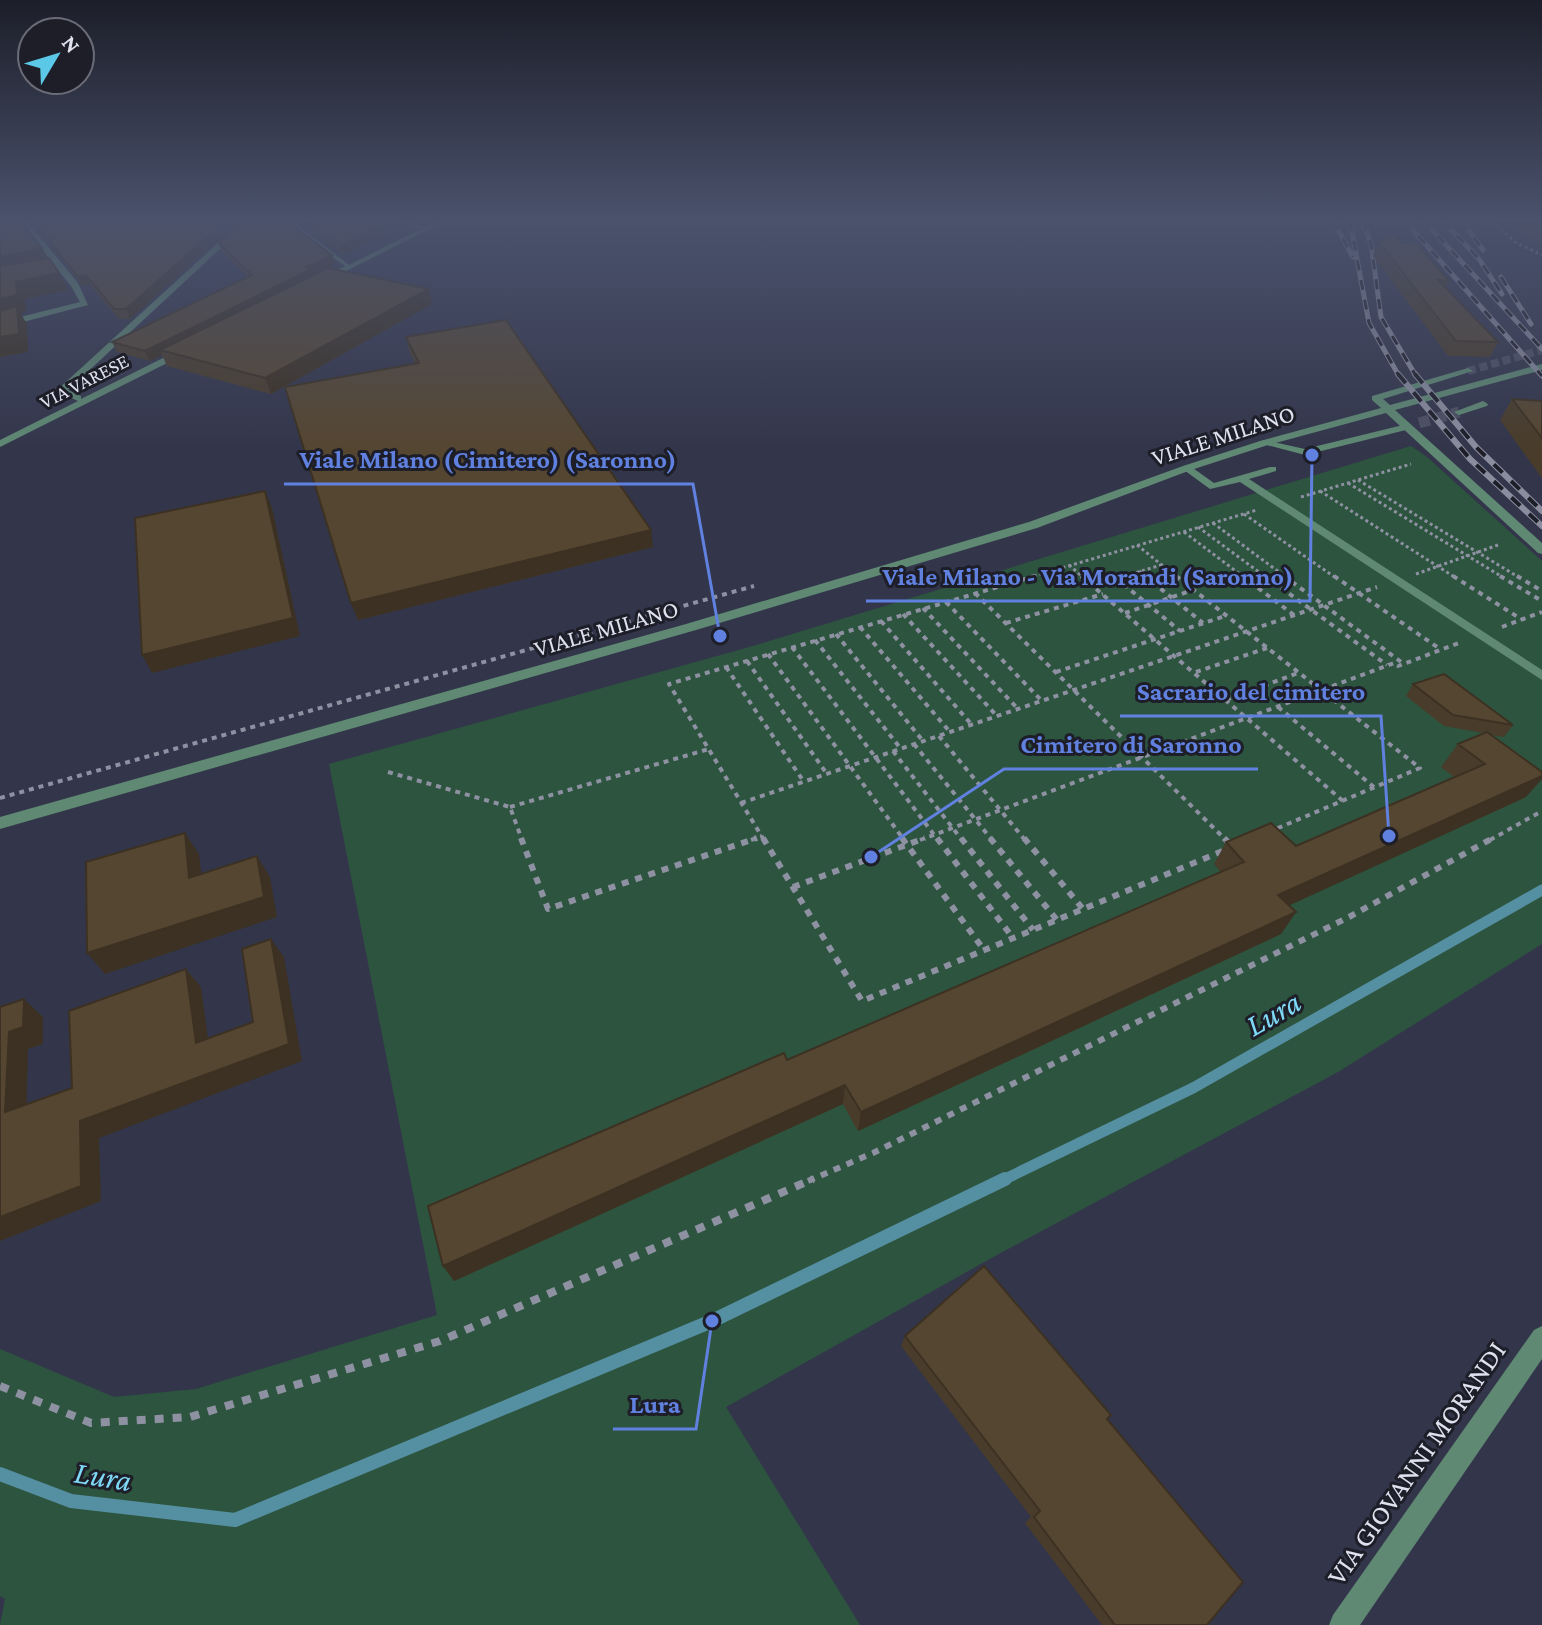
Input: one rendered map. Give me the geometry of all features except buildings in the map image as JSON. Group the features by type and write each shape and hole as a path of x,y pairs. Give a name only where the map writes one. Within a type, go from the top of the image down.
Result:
{"street":[{"path":"0,325 85,303 83,297"},
{"path":"77,398 61,391 163,297"},
{"name":"VIA VARESE","path":"0,437 189,345 0,444"},
{"name":"VIALE MILANO","path":"0,823 691,627 1033,525 1264,443 1542,367"},
{"path":"1468,371 1376,398 1413,425 1542,550"},
{"path":"1459,412 1483,404"},
{"name":"VIA GIOVANNI MORANDI","path":"1343,1625 1542,1338"}],"lane":[{"path":"1264,443 1305,452 1413,425"},
{"path":"1187,468 1213,487 1273,469"},
{"path":"1242,479 1542,676"}],"path":[{"path":"1357,480 1542,591"},
{"path":"1347,483 1542,601"},
{"path":"1319,491 1522,620"},
{"path":"1243,514 1441,650"},
{"path":"1213,523 1404,664"},
{"path":"1198,527 1388,666"},
{"path":"1184,531 1294,615"},
{"path":"975,593 1233,846 862,1001 669,684 815,640 1137,545 1420,768 1261,835"},
{"path":"741,803 1498,545"},
{"path":"1069,565 1343,801"},
{"path":"1093,585 1161,565"},
{"path":"1139,571 1204,623"},
{"path":"1116,578 1180,631"},
{"path":"0,798 768,582"},
{"path":"1125,613 1194,590"},
{"path":"1006,623 1103,594"},
{"path":"946,602 1042,701"},
{"path":"923,608 1018,709"},
{"path":"793,887 1321,690 1388,666 1404,664 1542,612"},
{"path":"903,614 997,716"},
{"path":"1056,672 1226,616"},
{"path":"881,621 972,725"},
{"path":"860,627 950,732"},
{"path":"836,634 923,741"},
{"path":"815,640 901,749"},
{"path":"792,647 1013,938"},
{"path":"1195,673 1267,648"},
{"path":"768,654 984,950"},
{"path":"747,661 827,774"},
{"path":"726,667 804,782"},
{"path":"1226,700 1299,673"},
{"path":"1277,707 1375,788"},
{"path":"939,736 1083,909"},
{"path":"914,744 1057,920"},
{"path":"388,772 510,807 709,749"},
{"path":"893,751 1033,930"},
{"path":"510,807 548,909 762,836"},
{"path":"0,1386 91,1423 190,1417 440,1341 873,1153 1349,917 1542,811"}],"green space":[{"path":"1411,446 1542,561 1542,944 1338,1072 995,1256 726,1407 860,1625 0,1625 5,1599 0,1596 0,1349 114,1397 196,1389 437,1315 329,764 753,646"}],"waterway":[{"name":"Lura","path":"1001,1181 1193,1088 1542,890"},
{"name":"Lura","path":"0,1474 71,1501 235,1520 712,1321 1005,1179"}],"tunnel":[{"path":"1468,371 1542,350"},
{"path":"1419,423 1459,412"}],"railway":[{"path":"1364,297 1369,323 1399,376"},
{"path":"1378,297 1381,317 1416,376"},
{"path":"1472,297 1542,376"},
{"path":"1494,297 1542,349"},
{"path":"1514,297 1531,324"},
{"path":"1398,374 1470,459 1542,526"},
{"path":"1415,374 1476,447 1542,511"}],"place":[{"name":"Viale Milano - Via Morandi (Saronno)","path":"1312,455"},
{"name":"Viale Milano (Cimitero) (Saronno)","path":"720,636"},
{"name":"Sacrario del cimitero","path":"1389,836"},
{"name":"Cimitero di Saronno","path":"871,857"},
{"name":"Lura","path":"712,1321"}]}
